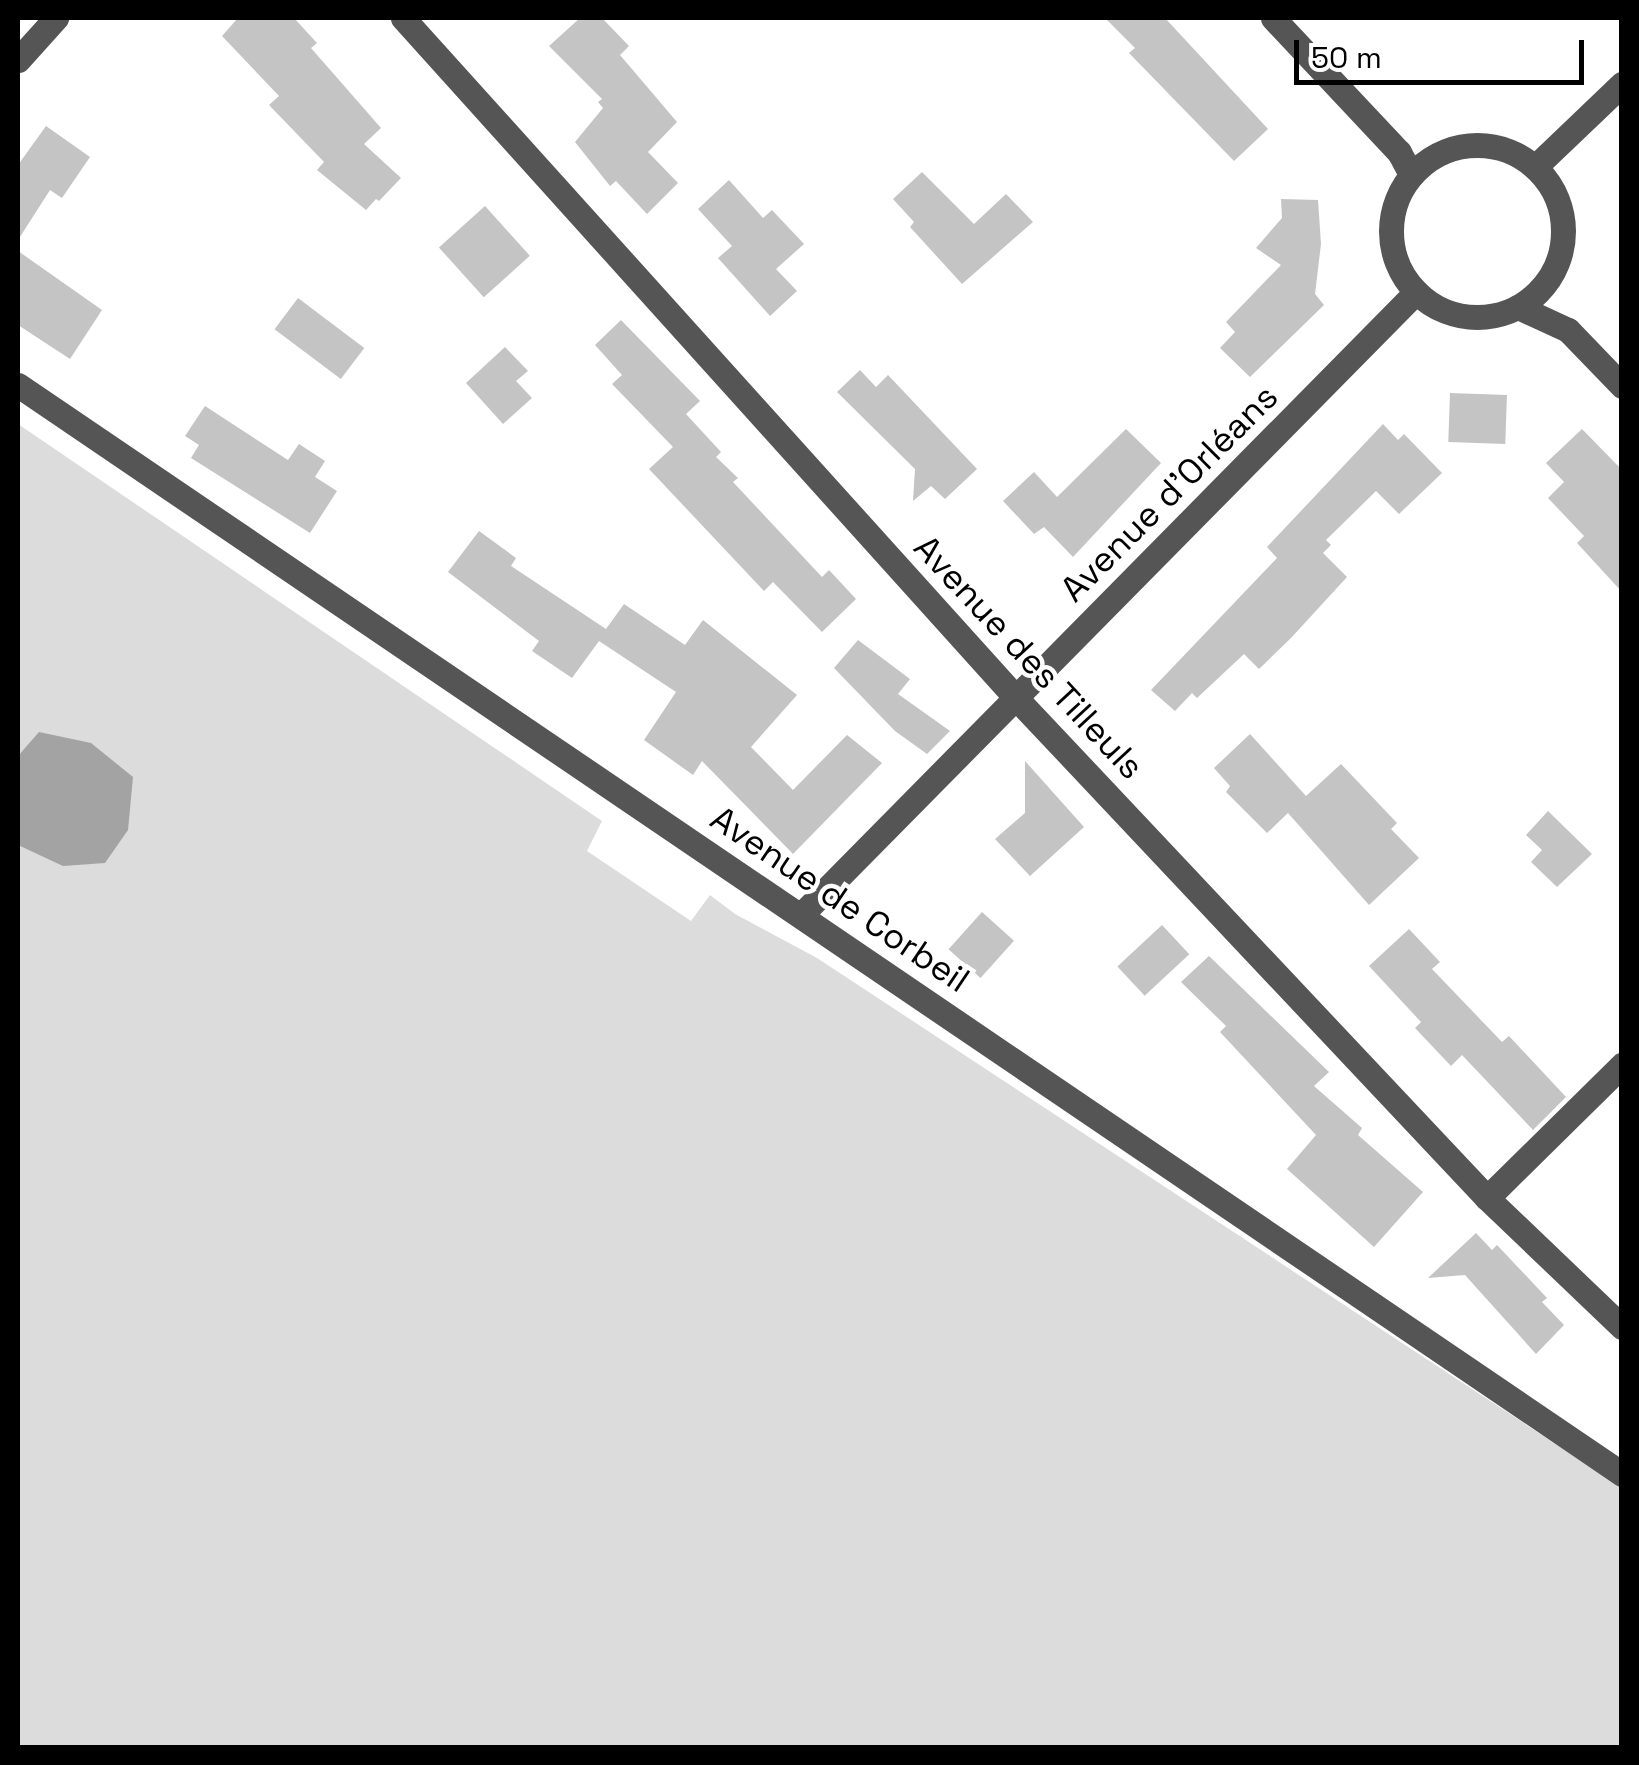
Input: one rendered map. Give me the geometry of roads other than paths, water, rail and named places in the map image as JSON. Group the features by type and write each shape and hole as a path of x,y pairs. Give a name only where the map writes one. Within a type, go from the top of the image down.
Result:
{"street":[{"path":"18,60 56,18"},
{"name":"Avenue des Tilleuls","path":"403,18 1016,699 1487,1198 1622,1327"},
{"path":"1272,18 1399,152 1411,175"},
{"path":"1535,167 1622,84"},
{"path":"1485,145 1512,152 1535,167 1557,201 1562,241 1548,278 1518,306 1493,316 1464,317 1438,308 1416,292 1400,271 1391,221 1398,196 1411,175 1445,152 1485,145"},
{"name":"Avenue d'Orléans","path":"802,914 1416,292"},
{"path":"1518,306 1568,330 1622,386"},
{"name":"Avenue de Corbeil","path":"18,385 1622,1474"},
{"path":"1487,1198 1622,1065"}]}
